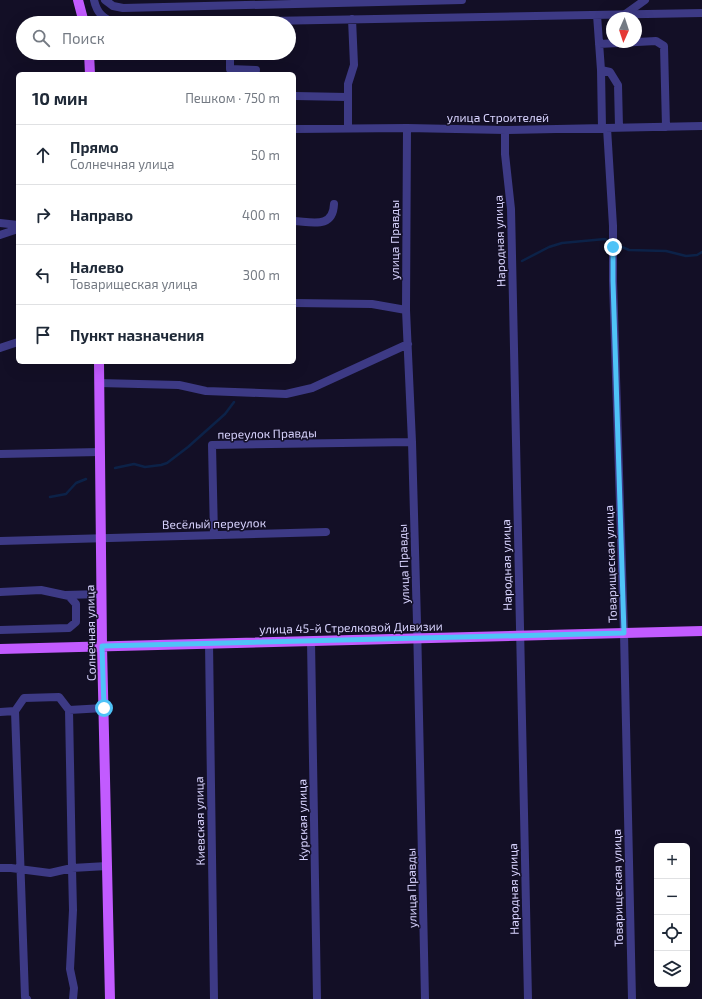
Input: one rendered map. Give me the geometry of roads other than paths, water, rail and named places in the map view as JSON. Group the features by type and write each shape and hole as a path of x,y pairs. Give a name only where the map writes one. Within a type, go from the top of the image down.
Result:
{"main road":[{"path":"78,0 82,16"},
{"path":"89,60 90,72"},
{"name":"Солнечная улица","path":"99,364 102,646 110,999"},
{"name":"улица 45-й Стрелковой Дивизии","path":"0,649 702,631"}],"street":[{"path":"94,0 102,16"},
{"path":"105,0 114,6 123,8 462,0"},
{"path":"628,12 645,0"},
{"path":"642,15 702,13"},
{"name":"Товарищеская улица","path":"597,15 613,226 613,289 624,633 632,999"},
{"path":"296,20 606,15"},
{"path":"348,128 348,84 354,65 352,19"},
{"path":"599,44 656,41 664,46 666,127"},
{"path":"230,60 230,69 256,70"},
{"path":"601,70 610,72 618,85 619,128"},
{"path":"296,96 347,97"},
{"name":"улица Строителей","path":"296,130 407,128 505,130 702,126"},
{"name":"улица Правды","path":"407,128 406,310 412,442 425,999"},
{"name":"Народная улица","path":"505,130 505,154 511,209 528,999"},
{"path":"296,221 321,223 330,219 334,213 334,204"},
{"path":"0,223 16,225"},
{"path":"0,234 16,230"},
{"path":"296,303 372,304 406,310"},
{"path":"0,348 16,343"},
{"path":"99,383 179,385 206,391 286,394 312,388 408,344"},
{"name":"переулок Правды","path":"214,535 212,446 412,442"},
{"path":"0,454 100,452"},
{"name":"Весёлый переулок","path":"0,541 326,532"},
{"path":"0,592 41,590 68,596 76,604 76,622 69,628 0,630"},
{"path":"62,595 102,594"},
{"name":"Курская улица","path":"311,641 317,999"},
{"name":"Киевская улица","path":"209,643 214,999"},
{"path":"27,999 24,997 15,711 24,698 59,697 69,710 73,910 70,969 74,988 72,999"},
{"path":"69,710 104,708"},
{"path":"0,712 15,711"},
{"path":"0,868 50,873 72,868 107,866"}],"waterway":[{"path":"522,261 549,247 562,243 605,239 611,242"},
{"path":"615,244 629,250 666,251 686,256 697,255 702,252"},
{"path":"115,468 134,464 145,467 167,463 188,447 225,414 234,402"},
{"path":"50,497 66,494 76,483 86,479"}]}
